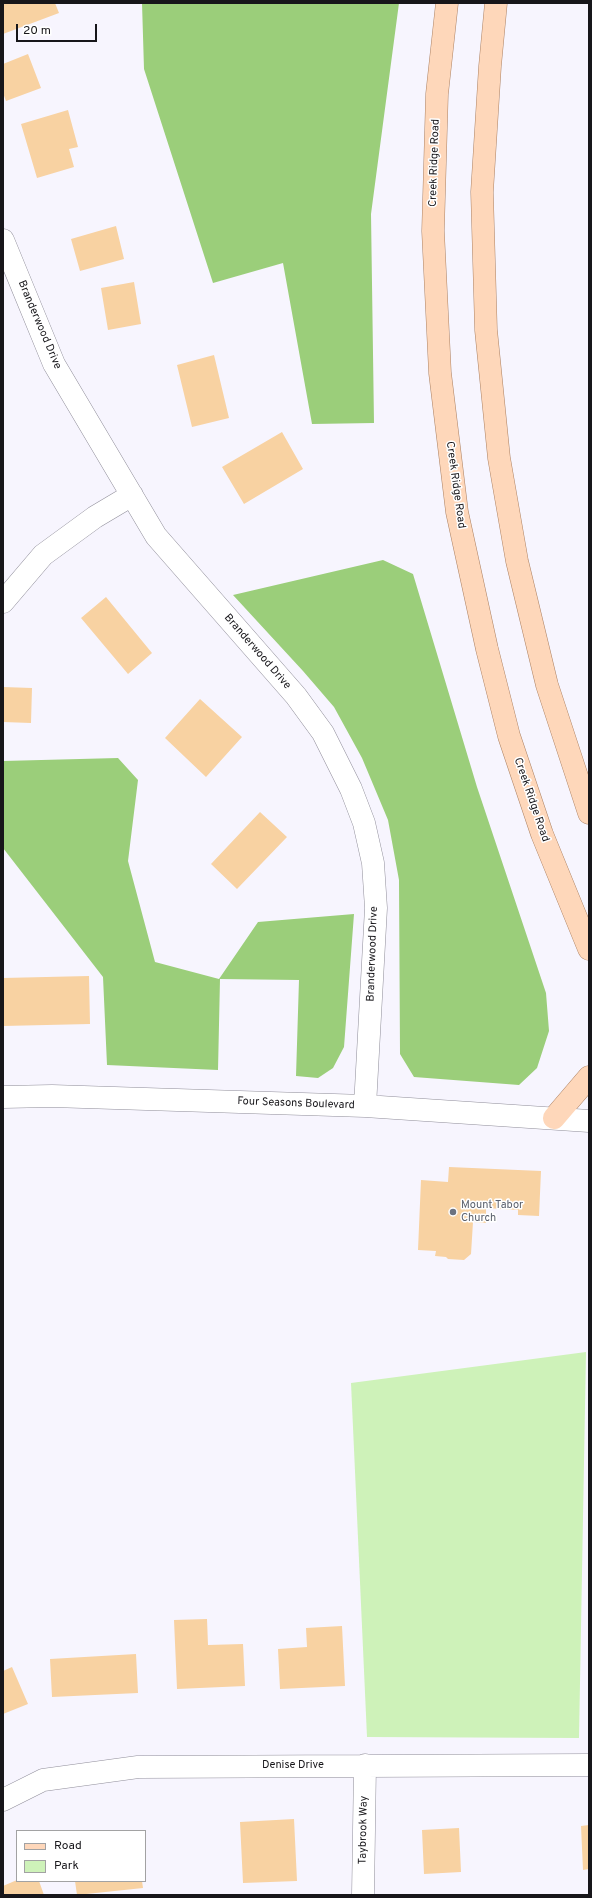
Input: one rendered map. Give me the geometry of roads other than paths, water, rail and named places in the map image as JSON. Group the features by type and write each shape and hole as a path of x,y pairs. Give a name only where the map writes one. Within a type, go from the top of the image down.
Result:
{"main road":[{"name":"Creek Ridge Road","path":"447,3 437,94 433,231 440,373 457,512 487,649 509,736 542,834 589,949"},
{"path":"496,3 490,66 482,192 486,330 499,458 517,561 547,685 589,812"},
{"path":"554,1118 589,1076"}],"street":[{"name":"Branderwood Drive","path":"3,240 54,364 156,536 296,696 323,733 351,789 364,823 373,863 376,908 365,1106"},
{"path":"3,602 43,555 95,517 132,496"},
{"name":"Four Seasons Boulevard","path":"3,1097 60,1096 365,1106 589,1121"},
{"name":"Taybrook Way","path":"363,1895 365,1765"},
{"name":"Denise Drive","path":"3,1800 43,1780 138,1767 589,1765"}],"place":[{"name":"Mount Tabor Church","path":"453,1212"}]}
